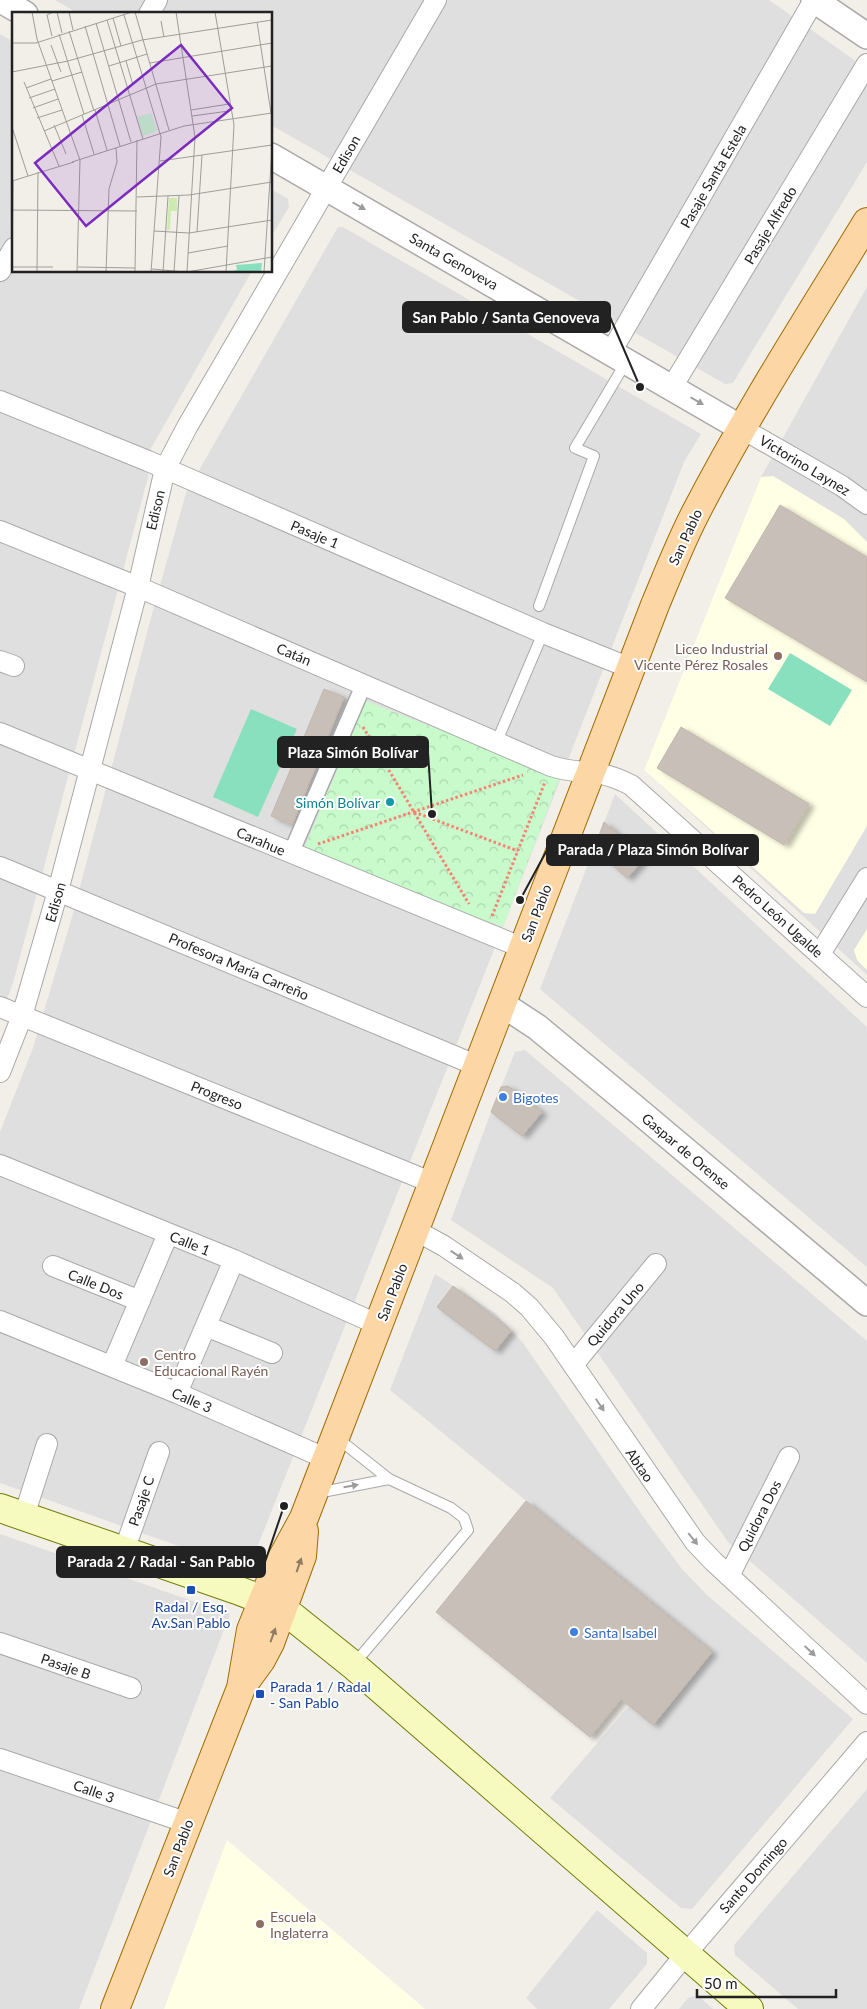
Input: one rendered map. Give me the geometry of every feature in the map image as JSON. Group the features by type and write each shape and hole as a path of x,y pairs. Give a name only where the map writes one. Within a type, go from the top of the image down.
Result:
{"main road":[{"name":"San Pablo","path":"115,2009 241,1688 251,1630 273,1605 274,1573 308,1506 331,1448 630,668 694,516 741,428 867,222"},
{"path":"12,1512 273,1605 304,1624 749,2009"}],"street":[{"path":"1,0 22,12"},
{"path":"150,12 157,0"},
{"name":"Edison","path":"0,1072 22,1016 58,891 138,587 165,469 186,427 436,0"},
{"path":"814,0 863,30"},
{"name":"Pasaje Santa Estela","path":"619,356 814,0"},
{"name":"Pasaje Alfredo","path":"672,387 867,64"},
{"name":"Santa Genoveva","path":"272,157 741,428"},
{"path":"0,272 12,251"},
{"name":"Pasaje 1","path":"0,401 165,469 543,633 630,668"},
{"name":"Victorino Laynez","path":"741,428 842,486 867,504"},
{"name":"Catán","path":"0,531 138,587 551,766 567,772 589,773"},
{"path":"291,853 364,684"},
{"name":"Carahue","path":"0,733 523,948"},
{"name":"Pedro León Ugalde","path":"589,773 616,778 630,785 867,997"},
{"name":"Profesora María Carreño","path":"0,867 478,1066"},
{"path":"820,954 867,878"},
{"name":"Gaspar de Orense","path":"502,1004 536,1027 628,1102 867,1303"},
{"name":"Progreso","path":"0,1007 433,1183"},
{"name":"Calle 1","path":"0,1165 234,1260 379,1325"},
{"name":"Abtao","path":"415,1230 492,1278 529,1307 573,1365 695,1542 867,1704"},
{"path":"112,1366 168,1234"},
{"path":"177,1393 234,1260"},
{"name":"Quidora Uno","path":"573,1365 656,1264"},
{"name":"Calle Dos","path":"53,1266 140,1301"},
{"name":"Calle 3","path":"0,1321 177,1393 331,1448"},
{"path":"206,1326 272,1354"},
{"path":"12,1512 47,1444"},
{"name":"Pasaje C","path":"124,1551 159,1452"},
{"name":"Quidora Dos","path":"729,1576 789,1457"},
{"name":"Pasaje B","path":"0,1644 131,1688"},
{"name":"Santo Domingo","path":"641,2009 867,1742"},
{"name":"Calle 3","path":"0,1759 188,1822"}],"lane":[{"path":"539,606 594,456 575,448 619,356"},
{"path":"497,741 543,633"},
{"path":"331,1448 389,1479 452,1508 464,1518 468,1530 353,1665"},
{"path":"308,1506 389,1479"}],"path":[{"path":"353,710 486,933"},
{"path":"291,853 551,766"},
{"path":"486,933 551,766"},
{"path":"414,812 518,850"}],"shaded area":[{"path":"55,0 769,0 867,69 867,162 733,383 725,384 272,126 272,12 76,12"},
{"path":"0,34 12,41 12,272 251,272 150,450 148,477 13,983 0,1019"},
{"path":"272,190 288,199 289,207 272,235"},
{"path":"338,227 343,227 701,434 684,462 503,927 251,1563 238,1567 0,1483 0,1132 33,1048 72,917 186,493"},
{"name":"Liceo Industrial Vicente Pérez Rosales","path":"867,287 867,975 644,770 761,477"},
{"name":"Liceo Industrial Vicente Pérez Rosales","path":"773,476 844,519 867,542 867,826 815,914 804,913 644,770 761,477"},
{"path":"615,794 867,1027 867,1267 540,989"},
{"path":"867,929 867,970 857,960 854,950"},
{"path":"525,1050 867,1341 867,1663 728,1542 553,1288 451,1220 515,1052"},
{"path":"435,1274 496,1314 523,1343 647,1522 682,1569 707,1595 853,1719 692,1909 681,1908 550,1798 629,1706 653,1725 712,1652 390,1390"},
{"path":"0,1534 230,1614 79,2009 0,2009"},
{"path":"867,1789 867,2009 798,2009 735,1955 734,1945"},
{"name":"Escuela Inglaterra","path":"227,1840 425,2009 164,2009"},
{"path":"597,1910 647,1953 647,1964 609,2009 537,2009 526,1998"},
{"path":"697,1995 713,2009 679,2009 688,1998"}],"green space":[{"path":"790,653 852,690 830,726 768,689"},
{"path":"366,701 560,777 503,927 303,851"},
{"path":"251,709 297,729 258,817 213,797"}],"building":[{"path":"780,505 867,557 867,682 725,598"},
{"path":"324,689 344,697 292,825 271,816"},
{"path":"681,727 809,804 784,845 657,768"},
{"path":"604,822 645,858 627,878 594,849"},
{"path":"508,1086 542,1112 522,1136 491,1112 501,1087"},
{"path":"453,1286 511,1331 495,1351 437,1307"},
{"name":"Santa Isabel","path":"526,1501 712,1652 653,1725 621,1699 590,1737 436,1612"}],"place":[{"name":"San Pablo / Santa Genoveva","path":"640,387"},
{"name":"Liceo Industrial Vicente Pérez Rosales","path":"778,656"},
{"name":"Simón Bolívar","path":"390,802"},
{"name":"Plaza Simón Bolívar","path":"432,814"},
{"name":"Parada / Plaza Simón Bolívar","path":"520,900"},
{"name":"Bigotes","path":"503,1097"},
{"name":"Centro Educacional Rayén","path":"144,1362"},
{"name":"Parada 2 / Radal - San Pablo","path":"284,1506"},
{"name":"Radal / Esq. Av.San Pablo","path":"191,1590"},
{"name":"Santa Isabel","path":"574,1632"},
{"name":"Parada 1 / Radal - San Pablo","path":"260,1694"},
{"name":"Escuela Inglaterra","path":"260,1924"}]}
